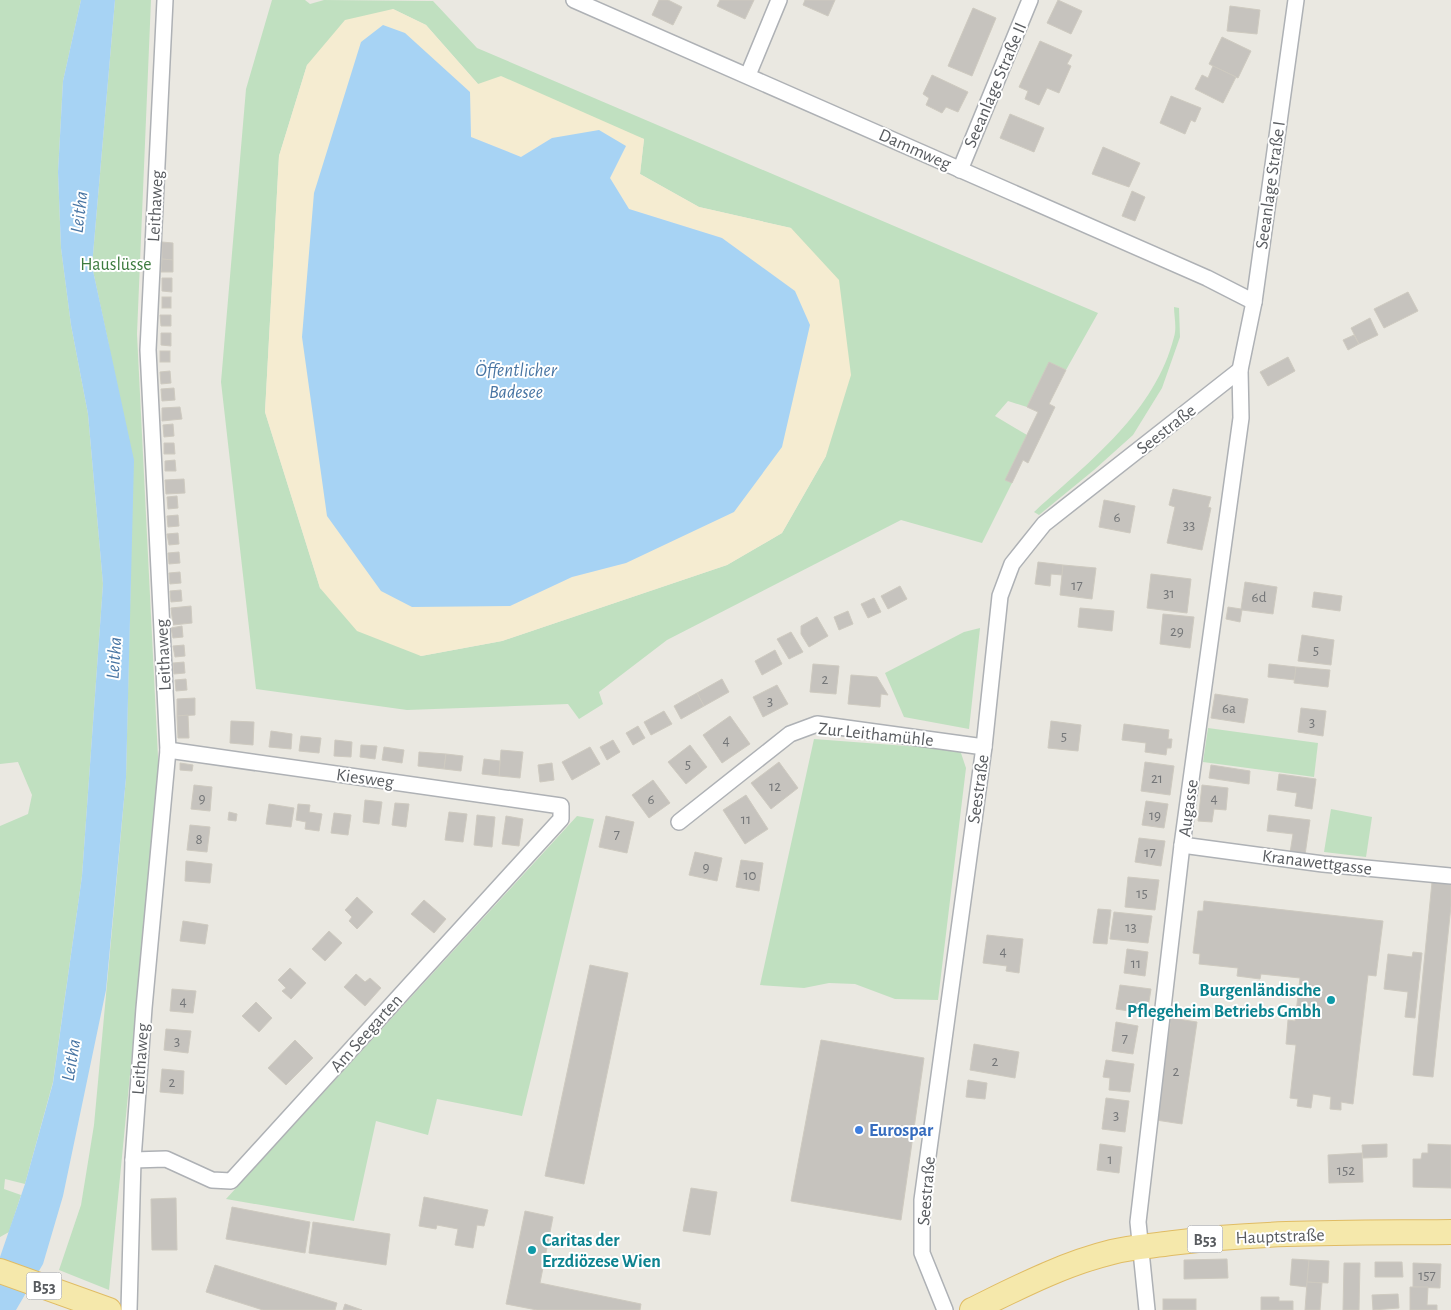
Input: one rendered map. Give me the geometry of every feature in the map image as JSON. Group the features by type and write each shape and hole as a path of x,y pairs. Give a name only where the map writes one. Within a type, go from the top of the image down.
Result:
{"main road":[{"name":"Hauptstraße","path":"972,1310 1028,1283 1085,1260 1112,1252 1141,1247 1195,1240 1252,1236 1451,1232"},
{"name":"B53","path":"0,1270 109,1310"}],"street":[{"name":"Leithaweg","path":"129,1310 133,1160 144,1008 168,750 148,350 165,0"},
{"name":"Dammweg","path":"574,0 1206,278 1254,302"},
{"path":"748,75 779,0"},
{"name":"Seeanlage Straße II","path":"960,170 1030,0"},
{"name":"Seeanlage Straße I","path":"1240,370 1254,302 1296,0"},
{"name":"Seestraße","path":"945,1310 922,1253 922,1200 984,747 1000,596 1012,564 1044,524 1240,370"},
{"name":"Augasse","path":"1147,1310 1138,1222 1182,845 1241,418 1240,370"},
{"name":"Zur Leithamühle","path":"679,822 790,734 817,724 984,747"},
{"name":"Kiesweg","path":"168,750 561,806"},
{"name":"Am Seegarten","path":"133,1160 166,1159 212,1180 231,1181 561,820 561,806"},
{"name":"Kranawettgasse","path":"1182,845 1323,864 1451,876"}],"green space":[{"path":"0,0 81,0 63,81 58,172 61,248 71,325 88,414 103,584 82,876 53,1082 25,1184 5,1179 4,1189 21,1195 9,1232 0,1237 0,826 28,814 32,795 18,762 0,764"},
{"name":"Hauslüsse","path":"115,0 151,0 137,334 159,777 109,1290 59,1270 81,1205 94,1125 126,778 131,565 109,346 92,266"},
{"path":"272,0 305,0 310,4 324,0 433,1 477,48 1098,313 1066,370 1049,363 1027,407 1008,401 995,416 1027,435 1012,483 982,543 901,520 667,640 599,692 603,704 579,719 568,704 407,710 256,689 221,382 246,89","holes":["393,9 426,25 478,84 644,139 640,174 699,207 791,228 826,456 782,533 727,565 502,641 421,656 320,588 265,412 279,156 307,65"]},
{"path":"1174,307 1179,308 1180,337 1162,388 1133,435 1039,515 1034,512 1118,434 1152,389 1165,364 1174,337"},
{"path":"980,628 969,729 904,717 885,673 964,632"},
{"path":"1208,728 1318,743 1314,777 1203,762"},
{"path":"814,739 960,750 966,768 938,1000 895,999 855,984 829,983 804,988 760,985"},
{"path":"1331,809 1372,817 1366,857 1324,852"},
{"path":"577,816 594,819 522,1116 437,1099 428,1135 376,1121 354,1221 226,1199"}],"sand":[{"path":"393,9 426,25 478,84 501,76 644,139 640,174 699,207 791,228 839,280 851,375 826,456 782,533 727,565 502,641 421,656 357,631 320,588 265,412 279,156 307,65 345,20","holes":["470,92 471,137 521,157 552,138 626,146 610,178 629,209 722,238 682,536 626,563 572,577 510,606 314,193"]}],"water":[{"name":"Leitha","path":"81,0 115,0 92,266 134,460 126,778 106,990 63,1196 43,1264 16,1310 0,1310 0,1257 25,1184 53,1083 82,876 103,584 88,414 71,325 61,248 58,172 63,81"},
{"name":"Öffentlicher Badesee","path":"383,25 405,33 470,92 471,137 521,157 552,138 599,130 626,146 610,178 629,209 722,238 795,291 810,325 782,447 734,512 626,563 572,577 510,606 412,607 381,591 327,516 302,337 314,193 361,42"}],"building":[{"path":"659,0 668,0 682,7 673,25 652,15"},
{"path":"720,0 754,0 745,19 717,6"},
{"path":"805,0 835,0 828,16 803,5"},
{"path":"1058,0 1082,11 1071,34 1047,23"},
{"path":"1230,6 1260,10 1257,34 1227,31"},
{"path":"973,8 996,18 972,76 948,66"},
{"path":"1222,37 1251,51 1238,78 1209,64"},
{"path":"1040,41 1072,55 1067,64 1071,66 1059,93 1047,88 1039,105 1025,99 1028,91 1019,87"},
{"path":"1213,66 1236,77 1223,103 1195,89 1202,75 1208,78"},
{"path":"932,75 968,92 958,112 946,107 942,113 926,105 929,98 923,94"},
{"path":"1171,96 1201,108 1195,122 1191,120 1185,134 1160,123"},
{"path":"1010,114 1044,128 1034,152 1000,138"},
{"path":"1103,147 1140,163 1129,187 1092,174"},
{"path":"1132,191 1145,197 1135,221 1122,216"},
{"path":"162,242 173,243 173,260 162,259"},
{"path":"162,259 173,260 173,272 161,272"},
{"path":"162,278 172,278 172,292 162,291"},
{"path":"1408,292 1418,311 1384,328 1374,309"},
{"path":"162,297 171,297 171,308 162,308"},
{"path":"160,315 171,315 171,326 161,326"},
{"path":"1370,318 1378,335 1359,344 1351,328"},
{"path":"161,333 171,333 171,346 161,345"},
{"path":"1354,335 1359,344 1348,350 1343,340"},
{"path":"160,351 170,351 170,362 160,362"},
{"path":"1288,357 1295,371 1268,386 1260,372"},
{"path":"1049,362 1066,370 1049,404 1055,407 1028,463 1023,460 1012,483 1005,480 1038,412 1027,407"},
{"path":"170,371 171,383 161,384 160,372"},
{"path":"174,388 175,400 162,401 161,389"},
{"path":"180,407 182,419 162,421 162,408"},
{"path":"173,424 174,436 164,437 163,425"},
{"path":"164,443 174,443 175,454 164,454"},
{"path":"175,460 176,471 165,471 165,461"},
{"path":"184,479 185,493 166,494 165,480"},
{"path":"1173,489 1211,497 1208,507 1211,508 1202,550 1167,543 1175,507 1169,505"},
{"path":"177,496 178,508 168,509 167,497"},
{"path":"1104,500 1135,506 1130,533 1099,527"},
{"path":"178,515 179,526 168,527 167,516"},
{"path":"178,533 179,544 169,545 167,534"},
{"path":"179,552 180,563 169,564 168,553"},
{"path":"1038,562 1063,565 1062,575 1051,574 1050,586 1035,584"},
{"path":"1063,565 1096,568 1092,599 1060,595"},
{"path":"180,572 181,583 170,584 169,573"},
{"path":"1151,574 1191,579 1187,613 1147,608"},
{"path":"1245,582 1277,587 1273,614 1242,610 1240,622 1226,619 1228,607 1241,609"},
{"path":"900,586 907,599 888,609 881,596"},
{"path":"181,590 182,601 171,602 170,591"},
{"path":"1314,592 1342,596 1340,611 1312,607"},
{"path":"874,598 881,612 868,618 861,604"},
{"path":"191,606 192,623 173,625 171,608"},
{"path":"1080,608 1114,611 1112,631 1078,627"},
{"path":"848,611 853,624 839,630 834,617"},
{"path":"1163,614 1194,617 1190,648 1160,644"},
{"path":"817,617 828,636 809,647 801,634 801,626"},
{"path":"182,626 183,637 173,638 171,628"},
{"path":"791,632 803,652 789,659 777,639"},
{"path":"1302,635 1334,640 1331,665 1298,661"},
{"path":"184,645 185,656 175,657 173,646"},
{"path":"775,650 782,664 762,675 755,661"},
{"path":"184,662 185,673 174,674 173,663"},
{"path":"813,664 839,666 836,694 810,692"},
{"path":"1269,664 1296,667 1295,680 1268,677"},
{"path":"1296,667 1330,670 1328,687 1294,683"},
{"path":"851,675 877,677 888,695 881,694 880,707 848,704"},
{"path":"186,679 187,690 176,691 175,680"},
{"path":"722,679 729,692 704,706 697,693"},
{"path":"777,685 788,704 763,717 753,697"},
{"path":"697,693 704,706 681,719 674,706"},
{"path":"1215,694 1248,699 1244,723 1211,718"},
{"path":"195,698 195,715 177,716 177,699"},
{"path":"1301,708 1326,711 1323,736 1298,732"},
{"path":"664,711 672,724 651,735 644,722"},
{"path":"188,715 189,738 178,738 177,716"},
{"path":"730,716 750,744 722,763 703,735"},
{"path":"231,721 254,722 253,745 230,743"},
{"path":"1051,721 1081,725 1078,751 1048,748"},
{"path":"1124,724 1169,730 1168,739 1172,739 1171,748 1167,748 1166,755 1145,752 1146,743 1122,740"},
{"path":"638,726 645,738 633,745 626,733"},
{"path":"271,731 292,734 291,749 269,747"},
{"path":"301,736 321,738 319,753 299,751"},
{"path":"335,740 352,742 351,757 334,756"},
{"path":"613,740 620,752 607,760 600,747"},
{"path":"361,745 377,746 375,759 360,757"},
{"path":"690,745 707,767 686,784 668,762"},
{"path":"384,747 404,750 402,763 382,760"},
{"path":"590,747 600,764 572,780 562,762"},
{"path":"501,750 523,752 520,778 499,776"},
{"path":"419,752 446,754 444,769 418,766"},
{"path":"446,754 463,756 461,771 444,769"},
{"path":"484,759 500,761 499,776 482,774"},
{"path":"779,762 798,788 771,809 751,783"},
{"path":"1145,762 1174,766 1170,795 1141,791"},
{"path":"180,763 193,765 192,771 180,770"},
{"path":"552,763 554,780 540,782 538,765"},
{"path":"1211,765 1250,771 1249,784 1209,778"},
{"path":"1279,774 1316,779 1312,809 1295,806 1297,793 1277,790"},
{"path":"653,780 670,803 649,818 632,795"},
{"path":"194,785 212,787 210,811 191,809"},
{"path":"1202,785 1228,788 1226,810 1214,809 1212,822 1198,821"},
{"path":"746,795 768,829 745,844 723,810"},
{"path":"365,800 382,802 379,824 363,822"},
{"path":"1146,801 1168,804 1164,828 1142,825"},
{"path":"395,803 409,804 406,827 392,825"},
{"path":"269,804 294,808 291,827 266,824"},
{"path":"298,804 310,805 309,812 322,814 319,831 305,829 306,822 296,820"},
{"path":"229,812 237,814 236,821 228,820"},
{"path":"449,812 467,814 463,842 445,840"},
{"path":"334,813 351,815 348,835 331,833"},
{"path":"477,815 495,817 492,847 474,845"},
{"path":"1269,815 1310,820 1305,855 1290,853 1293,834 1267,831"},
{"path":"506,816 523,819 519,846 502,844"},
{"path":"606,816 634,822 627,853 599,847"},
{"path":"190,825 210,827 207,852 187,850"},
{"path":"1139,838 1165,841 1161,866 1135,862"},
{"path":"695,852 722,858 717,881 689,875"},
{"path":"741,860 763,863 759,891 736,887"},
{"path":"186,861 212,864 210,883 185,881"},
{"path":"1128,877 1159,880 1155,910 1125,907"},
{"path":"1432,882 1451,884 1451,906 1433,1077 1413,1075"},
{"path":"357,897 373,912 357,929 349,921 352,917 345,910"},
{"path":"424,900 446,919 434,933 411,914"},
{"name":"Burgenländische Pflegeheim Betriebs Gmbh","path":"1204,901 1383,921 1376,976 1368,975 1353,1104 1341,1102 1341,1110 1330,1109 1331,1097 1313,1094 1311,1108 1297,1106 1298,1099 1290,1098 1296,1045 1286,1044 1288,1020 1295,1021 1300,978 1261,974 1260,979 1237,976 1238,968 1199,964 1200,954 1193,953 1198,911 1203,911"},
{"path":"1098,909 1111,910 1107,944 1093,943"},
{"path":"1114,912 1152,916 1148,943 1110,939"},
{"path":"183,921 208,925 205,944 180,941"},
{"path":"329,931 342,943 325,961 312,949"},
{"path":"987,935 1023,939 1019,973 1006,971 1007,966 983,963"},
{"path":"1127,949 1148,952 1145,976 1124,973"},
{"path":"1413,952 1422,953 1415,1018 1405,1017 1408,992 1384,989 1388,954 1412,957"},
{"path":"590,965 628,973 584,1184 545,1176"},
{"path":"290,968 306,983 291,999 282,991 286,988 278,980"},
{"path":"356,974 365,982 370,978 381,988 365,1006 344,987"},
{"path":"1120,985 1151,989 1147,1014 1116,1009"},
{"path":"172,989 196,991 193,1013 170,1011"},
{"path":"256,1002 272,1018 259,1032 242,1016"},
{"path":"1171,1018 1197,1022 1182,1124 1156,1120"},
{"path":"1116,1022 1138,1026 1133,1054 1112,1051"},
{"path":"166,1029 191,1031 188,1053 164,1050"},
{"path":"295,1040 313,1058 286,1085 268,1068"},
{"name":"Eurospar","path":"821,1040 924,1058 901,1220 791,1201"},
{"path":"974,1044 1019,1052 1015,1078 970,1070"},
{"path":"1106,1060 1134,1064 1130,1092 1109,1090 1110,1078 1103,1077"},
{"path":"162,1069 184,1071 183,1094 160,1092"},
{"path":"968,1080 987,1083 985,1099 966,1097"},
{"path":"1106,1098 1129,1101 1125,1132 1102,1129"},
{"path":"1100,1144 1122,1147 1119,1173 1097,1170"},
{"path":"1387,1144 1387,1157 1363,1158 1362,1145"},
{"path":"1428,1144 1451,1145 1451,1188 1413,1187 1413,1159 1421,1159 1422,1153 1428,1153"},
{"path":"1362,1153 1363,1182 1329,1183 1328,1155"},
{"path":"691,1188 717,1192 710,1235 683,1231"},
{"path":"424,1197 488,1210 484,1226 477,1225 473,1248 455,1245 458,1229 437,1225 436,1229 419,1226"},
{"path":"176,1198 177,1250 152,1250 151,1199"},
{"path":"232,1207 310,1222 305,1253 226,1239"},
{"name":"Caritas der Erzdiözese Wien","path":"525,1211 553,1217 540,1283 641,1304 640,1310 537,1310 506,1304"},
{"path":"313,1222 390,1234 386,1265 309,1253"},
{"path":"1227,1259 1228,1278 1184,1279 1184,1260"},
{"path":"1292,1259 1309,1260 1307,1287 1290,1285"},
{"path":"1309,1260 1329,1261 1328,1283 1307,1282"},
{"path":"1375,1262 1402,1262 1403,1277 1375,1277"},
{"path":"1344,1263 1360,1263 1359,1310 1343,1310"},
{"path":"1413,1263 1441,1264 1440,1288 1413,1287"},
{"path":"215,1265 337,1303 335,1310 263,1310 206,1292"},
{"path":"1307,1282 1322,1283 1320,1310 1305,1310"},
{"path":"1410,1287 1428,1287 1427,1305 1437,1305 1437,1310 1410,1310"},
{"path":"1398,1294 1399,1308 1373,1310 1372,1295"},
{"path":"1261,1297 1279,1297 1279,1301 1293,1301 1293,1310 1261,1310"},
{"path":"1163,1299 1196,1299 1196,1310 1163,1310"},
{"path":"345,1304 362,1310 343,1310"}],"place":[{"name":"Burgenländische Pflegeheim Betriebs Gmbh","path":"1331,1000"},
{"name":"Eurospar","path":"859,1130"},
{"name":"Caritas der Erzdiözese Wien","path":"532,1250"}]}
